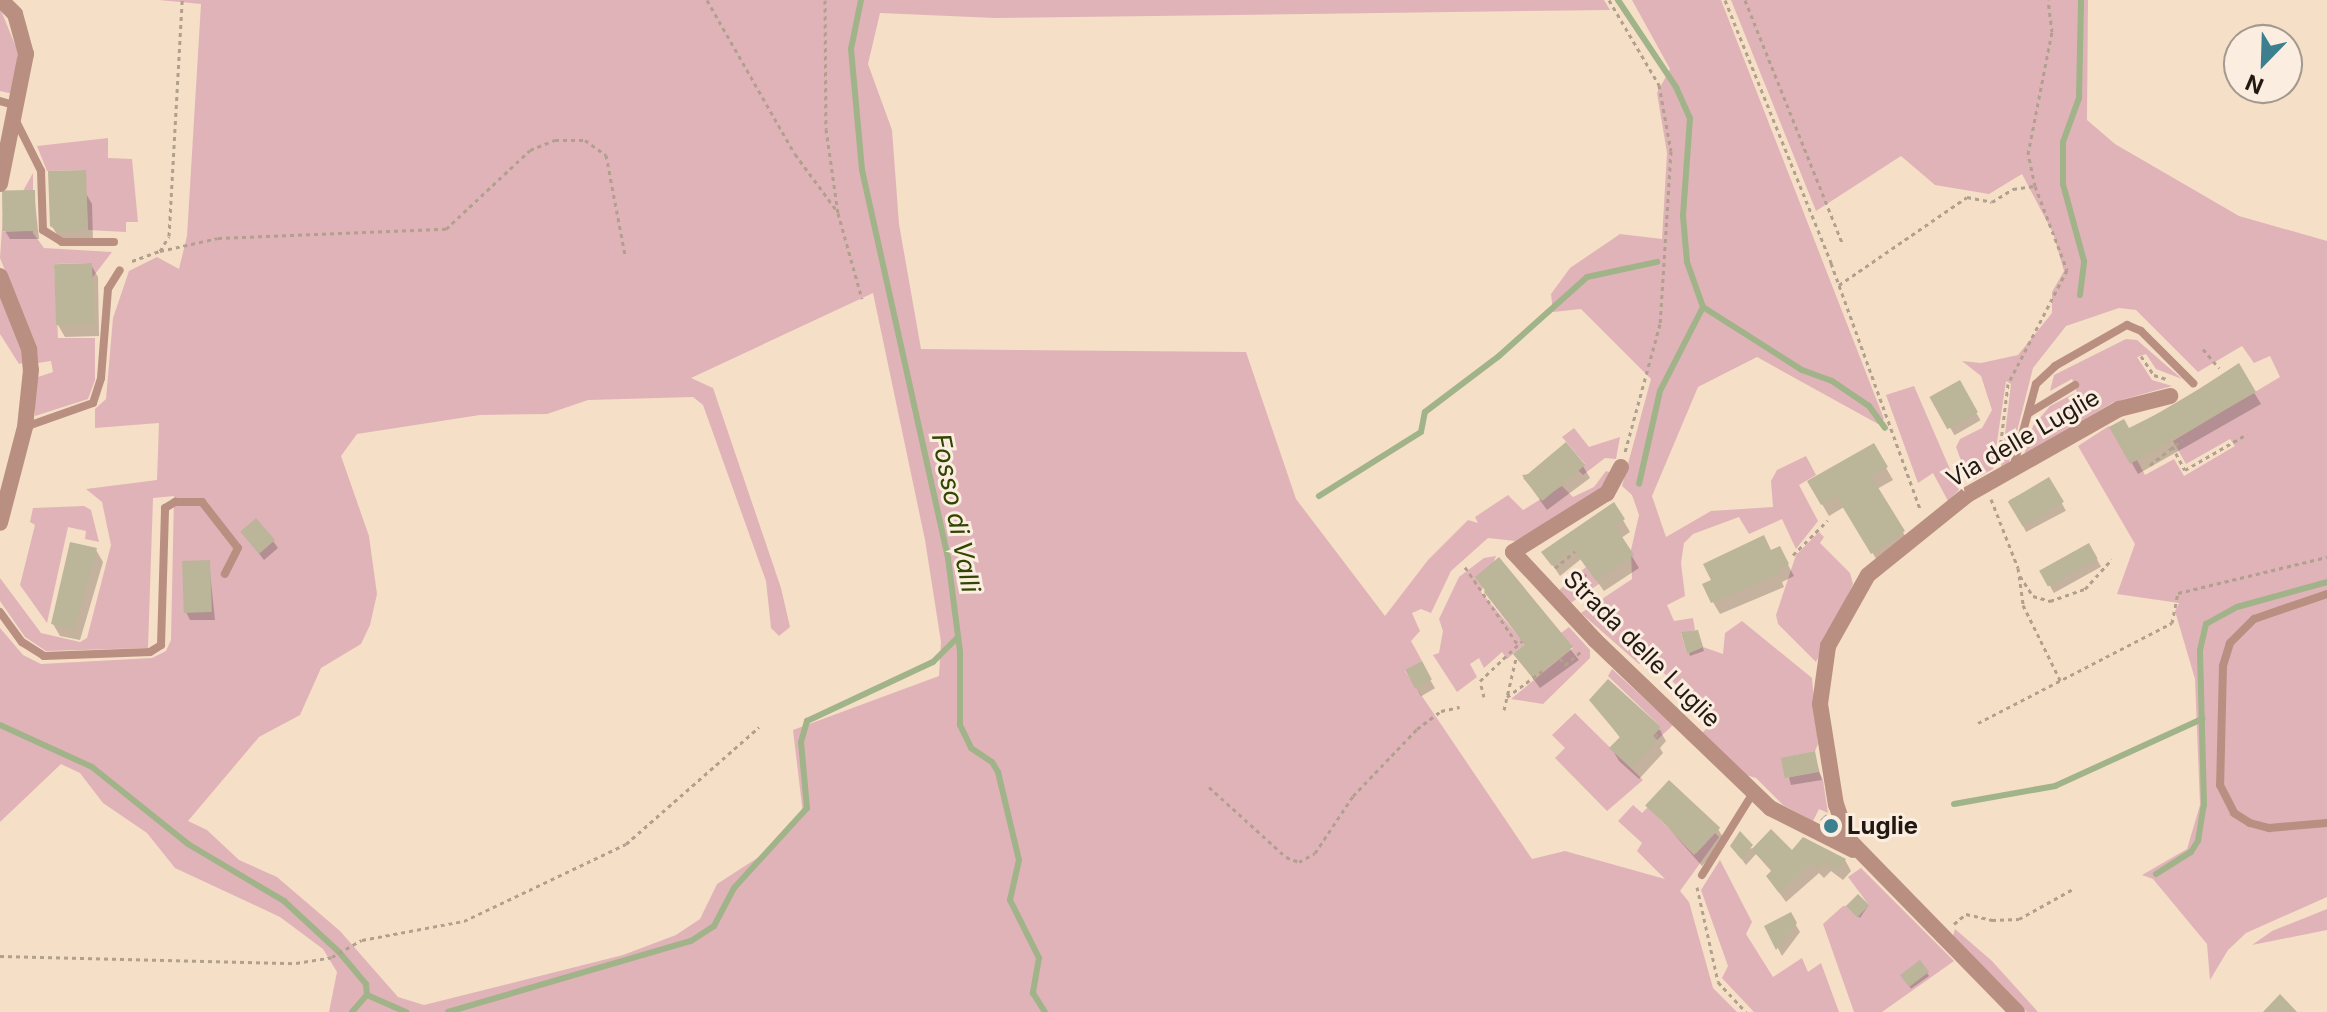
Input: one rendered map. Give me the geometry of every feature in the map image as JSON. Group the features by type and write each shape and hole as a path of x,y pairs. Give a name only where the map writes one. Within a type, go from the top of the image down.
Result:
{"street":[{"path":"0,184 17,113 26,54 15,14 1,0"},
{"path":"0,276 29,349 25,427 0,522"},
{"name":"Via delle Luglie","path":"2017,1012 1858,853 1836,805 1821,677 1828,646 1860,585 1928,527 2012,469 2119,409 2173,389"},
{"name":"Strada delle Luglie","path":"1621,467 1607,493 1513,552 1595,640 1753,792 1788,820 1858,853"}],"lane":[{"path":"0,101 17,113 41,171 43,230 62,242 114,242"},
{"path":"25,427 93,403 101,378 108,289 120,270"},
{"path":"2012,469 2036,384 2055,366 2127,325 2141,331 2193,383"},
{"path":"2028,413 2075,385"},
{"path":"0,612 22,642 44,656 150,652 161,645 165,508 175,502 202,502 238,548 225,574"},
{"path":"2327,594 2254,619 2230,643 2223,666 2220,785 2228,805 2250,823 2269,828 2327,823"},
{"path":"1702,875 1753,792"}],"path":[{"path":"160,251 169,236 182,0"},
{"path":"707,0 795,154 838,213"},
{"path":"825,0 822,72 838,213 862,299"},
{"path":"1609,0 1659,85 1671,151 1660,324 1621,467"},
{"path":"1725,0 1839,285 1928,527"},
{"path":"1745,0 1842,243"},
{"path":"2048,0 2052,32 2028,154 2035,186 2067,270 2008,384 1991,481 2018,572 2023,605 2060,680"},
{"path":"120,270 160,251 218,238 446,229 530,150 555,140 585,140 606,155 625,255"},
{"path":"1839,285 1967,197 1992,202 2013,189 2035,186"},
{"path":"2203,349 2219,368"},
{"path":"2141,356 2154,375 2173,389"},
{"path":"2172,446 2185,470 2247,434"},
{"path":"2150,465 2182,440"},
{"path":"1793,555 1828,520"},
{"path":"1540,581 1575,551"},
{"path":"1978,723 2172,623 2172,605 2178,593 2327,557"},
{"path":"2018,572 2033,596 2050,601 2085,589 2112,559"},
{"path":"1465,567 1518,645"},
{"path":"1556,599 1589,572"},
{"path":"1560,658 1565,665 1595,640"},
{"path":"1484,697 1480,681 1522,641"},
{"path":"1504,710 1516,658"},
{"path":"1507,697 1545,669"},
{"path":"1209,787 1286,857 1299,862 1315,853 1353,796 1417,729 1441,711 1460,707"},
{"path":"0,956 296,963 332,957 362,940 464,921 626,844 759,727"},
{"path":"1702,875 1697,901 1712,943 1718,982 1746,1012"},
{"path":"1942,935 1966,914 2019,919 2073,889"}],"shaded area":[{"path":"159,0 1604,0 1610,10 995,18 880,13 868,64 892,130 899,224 921,349 1246,352 1296,499 1385,616 1428,560 1468,520 1478,523 1475,517 1508,495 1523,510 1562,486 1573,497 1594,487 1606,471 1612,473 1600,489 1560,517 1515,541 1488,538 1451,571 1431,613 1421,609 1412,613 1420,631 1411,641 1422,661 1405,671 1532,859 1565,851 1665,879 1637,851 1642,843 1618,821 1633,805 1642,813 1648,807 1694,855 1715,833 1719,837 1680,891 1689,902 1713,988 1737,1012 329,1012 337,972 323,949 280,917 175,868 147,833 103,803 80,773 61,764 0,822 0,628 23,655 41,664 152,658 166,651 171,640 174,496 153,498 148,648 46,651 25,637 0,601 0,578 41,633 80,642 87,638 111,545 102,502 86,489 157,480 159,423 95,428 95,409 106,399 113,318 129,271 157,257 179,269 187,236 201,4","holes":["873,293 925,540 941,642 939,676 793,730 803,814 762,855 717,884 700,919 676,935 623,955 424,1005 398,997 340,931 277,877 239,860 207,830 188,821 259,737 300,715 321,668 361,644 370,625 377,594 369,536 341,456 357,434 480,415 547,414 588,400 693,397 703,405 766,581 771,628 779,636 790,627 781,588 713,388 691,378"]},
{"path":"1632,0 1721,0 1884,419 1878,424 1757,357 1698,387 1652,496 1666,537 1711,511 1773,507 1771,481 1777,470 1806,456 1816,475 1799,485 1818,521 1796,549 1782,519 1749,534 1739,517 1693,534 1684,543 1681,563 1685,596 1667,605 1674,621 1693,618 1695,630 1681,633 1687,654 1703,647 1723,654 1725,633 1742,621 1812,678 1818,744 1815,751 1781,758 1785,778 1819,772 1828,813 1819,809 1813,821 1783,805 1756,778 1743,774 1702,733 1714,721 1648,658 1639,664 1581,613 1632,579 1631,550 1639,515 1632,495 1622,486 1651,379 1581,309 1553,312 1551,294 1570,268 1620,234 1662,239 1667,153 1657,93 1670,69"},
{"path":"1731,0 2088,0 2087,120 2115,144 2239,216 2327,241 2327,897 2246,933 2228,950 2210,980 2207,944 2153,879 2142,875 2187,849 2200,805 2195,679 2175,611 2179,603 2117,594 2135,544 2078,446 2109,426 2130,463 2137,460 2145,475 2174,459 2184,476 2235,446 2230,439 2186,464 2173,441 2280,377 2270,356 2254,363 2242,346 2198,372 2136,310 2119,308 2066,326 2033,368 2009,463 2001,467 2011,384 2006,381 1993,469 1969,482 1956,447 1960,439 1982,428 1992,410 1981,376 1962,361 1981,363 2018,355 2052,313 2052,292 2064,271 2053,233 2022,174 1989,194 1935,185 1901,156 1816,211"},
{"path":"0,8 18,52 13,94 0,91"},
{"path":"108,138 108,158 132,159 138,222 126,222 126,232 88,230 85,170 47,171 37,146"},
{"path":"33,173 33,233 44,248 112,252 92,278 92,263 54,264 58,338 95,338 95,380 88,399 35,416 35,378 53,372 51,361 38,363 36,346 0,258 3,215 3,232 24,231 23,191"},
{"path":"0,296 21,346 23,363 19,364 0,334"},
{"path":"2126,339 2137,340 2182,379 2156,369 2146,354 2137,357 2152,380 2172,386 2114,402 2024,455 2033,426 2050,406 2077,392 2072,379 2050,391 2054,375"},
{"path":"1914,386 1959,490 1948,501 1933,473 1918,483 1886,395"},
{"path":"1574,428 1589,447 1620,437 1616,459 1605,458 1583,475 1578,470 1585,464 1562,437"},
{"path":"84,506 91,510 99,542 85,539 86,531 68,527 47,623 20,585 35,525 30,522 33,508"},
{"path":"1819,532 1824,537 1820,543 1850,573 1853,584 1816,662 1778,624 1776,615 1796,555"},
{"path":"1496,556 1481,592 1525,644 1507,659 1502,652 1484,668 1479,658 1470,664 1477,677 1457,692 1433,655 1439,653 1443,631 1439,619 1459,577 1484,558"},
{"path":"1586,567 1599,584 1569,604 1557,592"},
{"path":"1569,627 1590,650 1590,658 1543,704 1511,699 1573,648 1561,633"},
{"path":"1612,669 1673,725 1657,740 1653,736 1661,727 1608,676"},
{"path":"1575,713 1643,780 1607,811 1555,758 1565,748 1552,735"},
{"path":"1720,860 1752,922 1746,934 1773,977 1802,958 1808,972 1821,963 1839,1012 1754,1012 1722,978 1728,966 1701,890"},
{"path":"1861,868 1954,961 1882,1012 1854,1012 1823,924 1843,906 1869,905 1848,877"},
{"path":"2327,909 2327,930 2252,945 2272,931"},
{"path":"1955,929 1992,961 2038,1012 2027,1012 1953,936"}],"building":[{"path":"86,170 88,230 58,231 50,226 48,171"},
{"path":"35,190 36,231 3,232 2,191"},
{"path":"92,263 94,324 56,325 54,264"},
{"path":"2239,363 2256,392 2130,464 2109,427 2124,419 2129,428 2173,406"},
{"path":"1960,380 1978,412 1947,429 1929,397"},
{"path":"1566,442 1585,465 1542,501 1523,478"},
{"path":"1874,443 1888,467 1871,476 1905,531 1871,554 1836,496 1821,505 1807,481"},
{"path":"2049,477 2064,502 2023,527 2008,502"},
{"path":"1614,502 1625,519 1615,526 1634,555 1596,581 1573,549 1552,566 1541,552"},
{"path":"256,518 275,540 259,554 240,532"},
{"path":"1764,535 1771,550 1780,546 1789,564 1777,569 1779,574 1711,603 1702,584 1711,580 1703,564"},
{"path":"70,542 97,548 74,629 51,624"},
{"path":"2089,543 2098,559 2048,586 2039,571"},
{"path":"1499,557 1573,647 1532,677 1513,654 1525,644 1475,577"},
{"path":"210,560 212,612 184,613 182,561"},
{"path":"1698,630 1703,647 1687,654 1681,632"},
{"path":"1422,661 1432,680 1415,688 1405,670"},
{"path":"1608,679 1661,727 1653,736 1657,740 1631,768 1609,748 1620,737 1589,700"},
{"path":"1815,751 1819,772 1785,778 1781,758"},
{"path":"1669,780 1720,828 1696,853 1645,806"},
{"path":"1771,829 1792,850 1803,837 1846,859 1837,871 1824,861 1818,869 1812,863 1779,893 1766,876 1773,869 1751,850"},
{"path":"1740,831 1753,845 1741,859 1730,846"},
{"path":"1858,894 1869,905 1857,917 1846,906"},
{"path":"1791,912 1797,923 1776,950 1764,926"},
{"path":"1920,960 1929,972 1909,987 1900,975"},
{"path":"2280,994 2297,1012 2263,1012"}],"waterway":[{"name":"Fosso di Valli","path":"861,0 851,49 862,170 948,558 960,652 960,725 971,748 992,762 998,772 1019,860 1010,900 1039,958 1033,993 1045,1012"},
{"path":"1618,0 1676,87 1690,118 1683,216 1687,262 1703,307 1660,391 1639,484"},
{"path":"2080,295 2084,261 2063,184 2063,142 2079,98 2081,0"},
{"path":"1319,496 1421,432 1425,412 1499,356 1587,277 1657,262"},
{"path":"1703,307 1802,370 1832,381 1869,406 1885,428"},
{"path":"2156,874 2191,852 2198,841 2204,805 2200,650 2206,624 2237,607 2327,582"},
{"path":"448,1012 691,941 714,926 734,888 807,808 801,742 807,721 933,662 958,637"},
{"path":"1954,804 2055,786 2202,719"},
{"path":"0,725 92,767 188,844 284,901 339,952 366,984 367,995"},
{"path":"352,1012 367,995 406,1012"}],"place":[{"name":"Luglie","path":"1831,826"}]}
